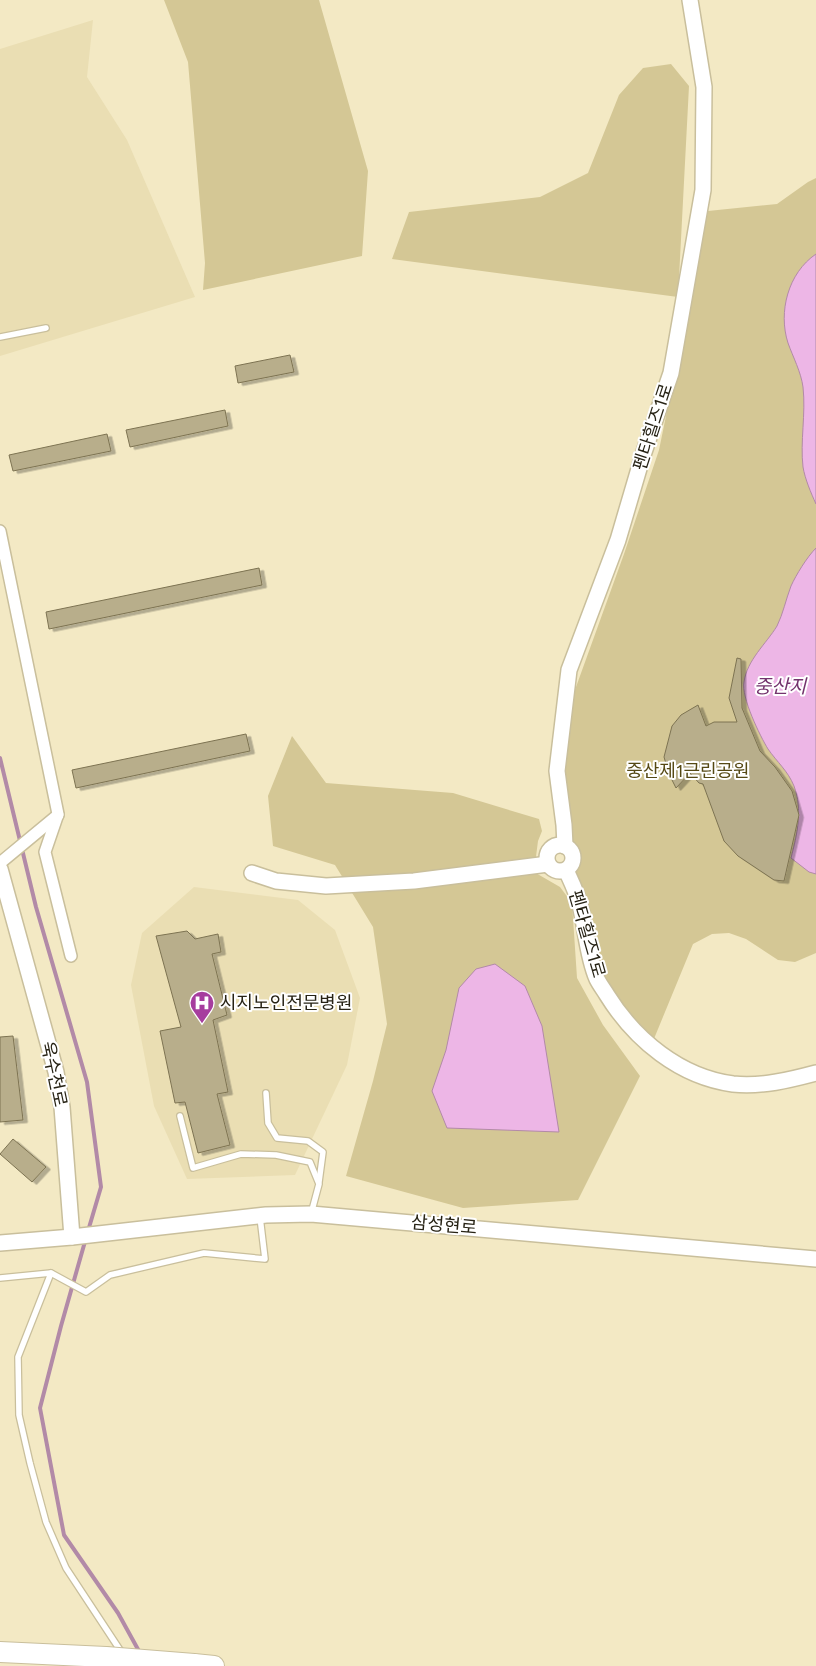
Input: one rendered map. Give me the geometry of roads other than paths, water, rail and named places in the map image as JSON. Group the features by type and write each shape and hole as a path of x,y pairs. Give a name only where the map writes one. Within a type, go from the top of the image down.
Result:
{"highway":[{"path":"0,1652 106,1657 214,1666"}],"street":[{"name":"펜타힐즈1로","path":"565,846 557,771 569,670 618,540 643,455 671,373 703,190 704,86 690,0"},
{"path":"0,531 58,814 45,852 71,956"},
{"path":"0,863 58,814"},
{"path":"556,846 565,846 573,856 572,864 563,871 554,870 548,864 549,851 556,846"},
{"path":"252,873 276,881 326,886 414,881 548,864"},
{"name":"욱수천로","path":"0,869 6,915 56,1072 62,1107 72,1237"},
{"name":"펜타힐즈1로","path":"566,870 580,904 587,943 597,979 620,1016 646,1043 681,1067 704,1078 734,1084 778,1082 816,1073"},
{"name":"삼성현로","path":"0,1243 106,1234 260,1216 311,1214 816,1259"}],"lane":[{"path":"0,337 46,328"},
{"path":"266,1093 268,1123 278,1138 308,1141 323,1152 319,1184 311,1214"},
{"path":"180,1116 193,1168 241,1154 276,1155 310,1162 319,1184"},
{"path":"0,1278 51,1273 86,1292 110,1275 204,1253 265,1259 260,1216"},
{"path":"51,1273 18,1357 19,1415 46,1522 66,1568 130,1666"}],"water":[{"path":"816,254 816,504 803,467 804,407 802,381 788,343 784,319 785,306 792,282 806,262"},
{"name":"중산지","path":"816,548 816,874 809,872 791,858 799,813 797,795 789,776 768,749 760,735 745,697 744,682 749,666 777,626 793,582 805,561"},
{"path":"495,964 525,986 542,1026 559,1132 447,1128 432,1091 446,1050 459,988 476,969"}],"waterway":[{"path":"0,758 36,907 87,1082 101,1187 88,1231"},
{"path":"86,1238 40,1408 64,1535 118,1613 140,1653"}],"place":[{"name":"시지노인전문병원","path":"202,1024"}],"park label":[{"name":"중산제1근린공원","path":"688,771"}]}
